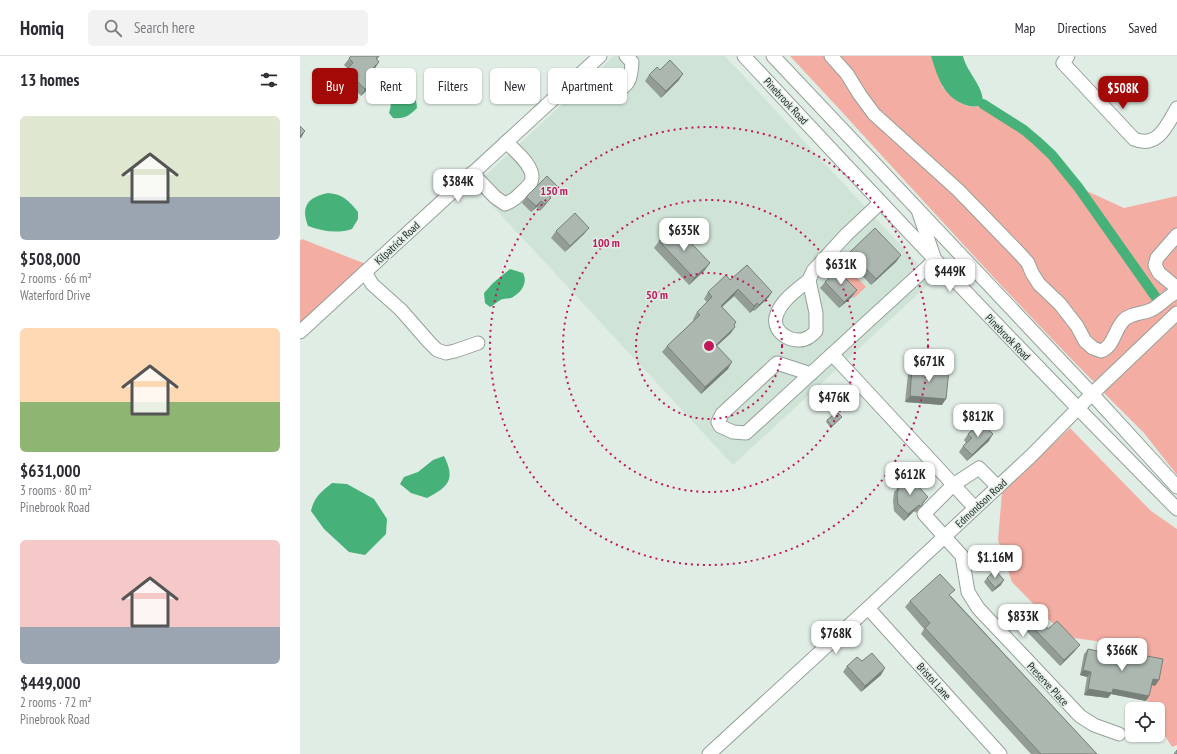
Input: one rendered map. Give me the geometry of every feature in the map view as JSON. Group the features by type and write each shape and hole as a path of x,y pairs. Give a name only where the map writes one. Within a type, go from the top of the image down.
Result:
{"street":[{"name":"Kilpatrick Road","path":"586,68 600,56"},
{"path":"626,56 632,62 631,76 627,84"},
{"name":"Pinebrook Road","path":"744,56 880,203 1078,409 1177,509"},
{"name":"Pinebrook Road","path":"772,56 1092,394 1177,487"},
{"path":"831,56 847,74 874,114 958,190 1021,255 1028,263 1039,284 1060,304 1077,326 1085,341 1093,348 1100,350 1107,347 1121,324 1126,319 1132,315 1151,310 1177,292"},
{"path":"1068,56 1063,64 1134,139 1146,142 1157,138 1162,133 1177,108"},
{"name":"Kilpatrick Road","path":"300,332 548,103"},
{"path":"472,173 505,204 511,202 530,184 532,177 527,164 506,142"},
{"path":"809,280 813,271 841,240 880,203"},
{"path":"811,374 777,364 722,414 718,422 720,426 733,432 746,432 811,374 935,260 917,209"},
{"path":"1177,235 1158,258 1155,265 1159,273 1177,288"},
{"path":"365,272 372,284 401,310 437,350 446,353 478,343"},
{"name":"Edmondson Road","path":"709,754 945,537 1177,313"},
{"path":"832,354 975,508"},
{"path":"953,485 979,468 998,487"},
{"name":"Preserve Place","path":"953,485 924,514 962,556 968,592 978,608 1080,716 1094,725 1119,734"},
{"name":"Bristol Lane","path":"868,608 1000,754"}],"shaded area":[{"path":"614,56 725,56 933,280 733,465 474,186 562,104 627,104 627,68 601,68"},
{"path":"790,56 931,56 943,88 959,102 967,106 974,107 983,104 1024,130 1052,155 1078,187 1124,208 1177,196 1177,305 1095,383 979,262"},
{"path":"931,56 963,56 981,91 983,104 969,106 961,103 949,95 941,83"},
{"path":"416,101 417,108 406,116 401,118 393,118 389,113 391,105 416,104"},
{"path":"328,193 342,197 358,212 358,219 352,229 346,231 330,231 308,226 305,213 308,203 316,197"},
{"path":"302,239 371,266 300,331 300,241"},
{"path":"846,266 866,287 854,298 834,277"},
{"path":"510,269 523,273 525,280 521,290 513,297 501,300 490,307 485,303 484,293 493,283"},
{"path":"1177,321 1177,475 1144,433 1103,392"},
{"path":"1070,428 1151,511 1177,529 1177,745 1172,747 1165,736 1165,702 1148,702 1145,692 1144,662 1132,646 1074,638 1051,622 1012,582 998,540 1002,493"},
{"path":"444,456 448,464 448,482 434,494 427,498 411,493 400,484 404,477 418,472 433,460"},
{"path":"332,483 347,484 374,499 387,519 386,534 365,555 349,552 324,529 311,511 316,498"}],"building":[{"path":"351,56 378,56 376,58 379,62 373,68 366,68 365,89 358,82 358,68 348,68 353,63 349,58"},
{"path":"670,60 683,74 666,91 649,75 657,67 660,70"},
{"path":"300,126 305,131 300,136"},
{"path":"547,176 557,186 548,195 551,198 545,204 541,201 536,206 526,197"},
{"path":"575,213 589,228 570,246 556,231"},
{"path":"675,226 710,263 694,278 659,241"},
{"path":"875,228 901,255 876,279 850,252"},
{"path":"747,265 772,292 759,305 757,303 754,306 738,289 721,306 736,322 734,325 735,327 716,345 732,362 705,387 667,346 700,315 697,312 712,297 708,292 726,275 730,280"},
{"path":"837,270 857,290 844,302 825,282"},
{"path":"912,367 949,370 946,399 910,396"},
{"path":"837,412 842,417 832,426 827,420"},
{"path":"981,422 993,434 972,455 963,446 972,438 968,434"},
{"path":"909,476 928,497 923,502 921,507 919,505 908,514 898,504 897,495 899,486"},
{"path":"995,570 1004,580 995,588 987,578"},
{"path":"940,574 955,590 949,595 1097,754 1041,754 925,628 930,623 910,601"},
{"path":"1026,604 1048,629 1057,621 1080,645 1064,660 1017,611"},
{"path":"1088,649 1130,658 1131,653 1163,659 1159,680 1153,679 1149,696 1113,689 1112,693 1088,689 1091,672 1083,670"},
{"path":"872,653 885,668 865,686 847,666 857,657 862,661"}],"waterway":[{"path":"983,104 1024,130 1052,155 1078,187 1157,299"}]}
